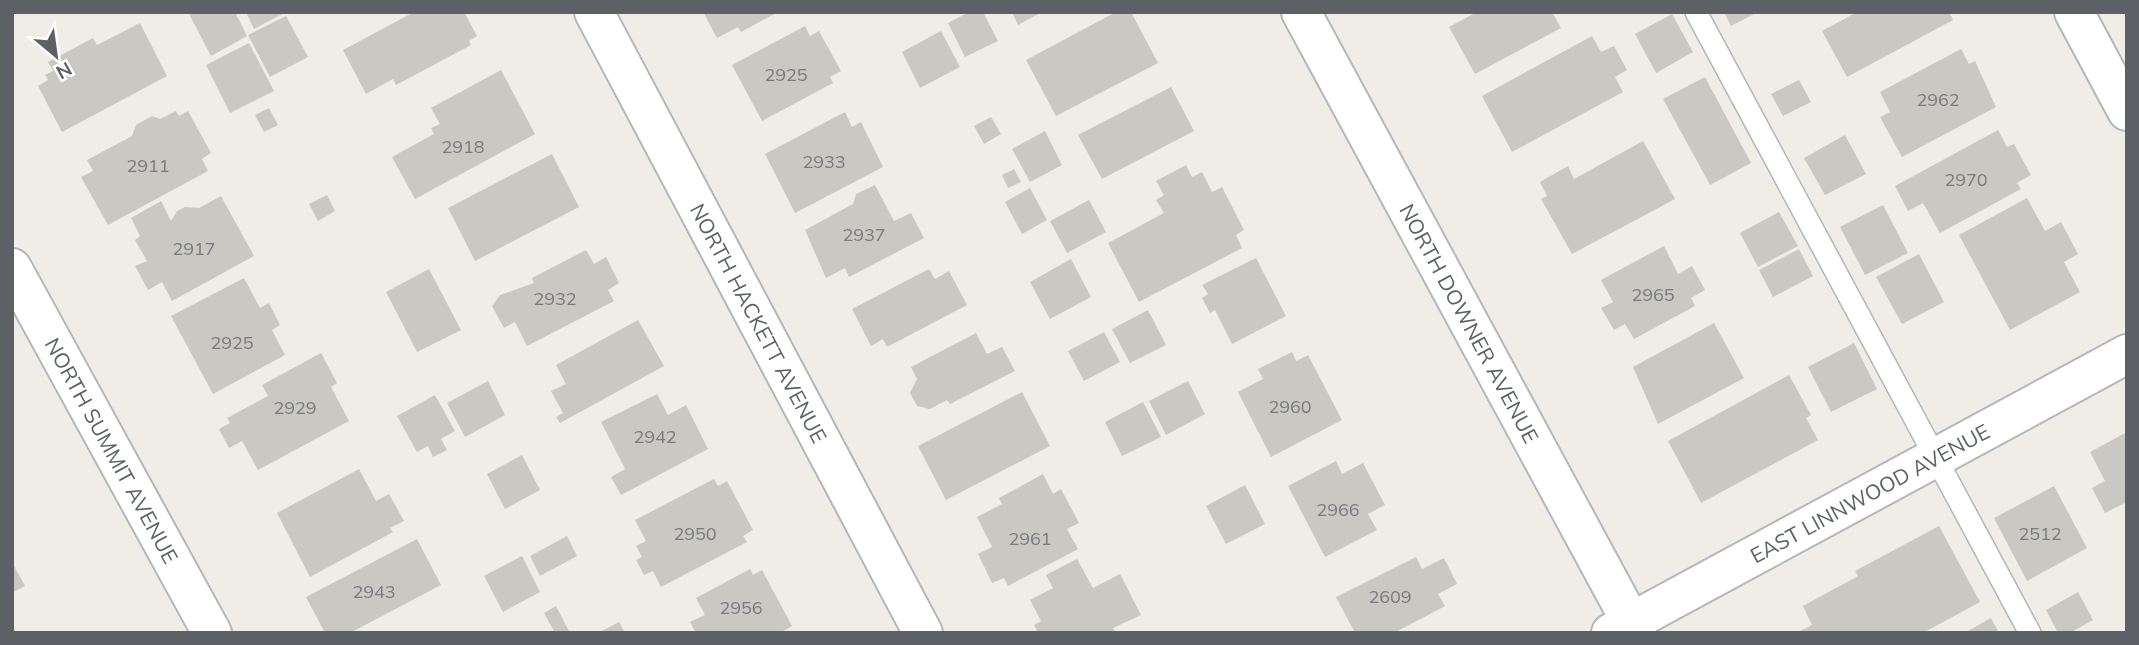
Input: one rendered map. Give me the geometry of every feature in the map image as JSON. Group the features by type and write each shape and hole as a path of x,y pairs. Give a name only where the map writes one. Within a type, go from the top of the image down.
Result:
{"street":[{"name":"NORTH HACKETT AVENUE","path":"594,12 923,633"},
{"name":"NORTH DOWNER AVENUE","path":"1301,12 1627,629"},
{"path":"2074,12 2127,111"},
{"name":"NORTH SUMMIT AVENUE","path":"12,268 212,633"},
{"name":"EAST LINNWOOD AVENUE","path":"1627,629 2127,354"}],"lane":[{"path":"1696,12 2030,633"}],"building":[{"path":"188,12 235,12 247,36 211,56"},
{"path":"246,12 286,12 254,29"},
{"path":"414,12 464,12 477,36 469,41 471,45 396,85 393,79 366,94 343,50"},
{"path":"703,12 778,12 741,32 738,27 717,38"},
{"path":"969,12 983,12 998,41 965,57 948,23"},
{"path":"1012,12 1042,12 1018,25"},
{"path":"1116,12 1131,12 1158,63 1056,116 1026,60"},
{"path":"1477,12 1552,12 1561,28 1475,74 1449,27"},
{"path":"1724,12 1758,12 1731,26"},
{"path":"1857,12 1949,12 1953,20 1847,77 1822,31"},
{"path":"1672,14 1693,52 1656,73 1635,34"},
{"path":"286,16 308,57 270,77 248,35"},
{"path":"140,23 167,76 62,132 38,86 48,80 45,75 53,71 48,62 93,38 97,45"},
{"path":"805,26 810,36 819,31 841,71 830,77 833,83 762,121 732,65"},
{"path":"941,31 960,67 920,88 902,52"},
{"path":"1592,36 1601,52 1614,46 1627,70 1615,77 1623,92 1512,152 1482,96"},
{"path":"249,43 274,91 230,113 206,65"},
{"path":"1961,49 1969,64 1975,61 1996,107 1902,157 1880,117 1890,112 1880,92"},
{"path":"501,70 535,134 415,199 392,157 434,134 431,128 440,124 431,108"},
{"path":"1705,77 1751,163 1710,185 1663,99"},
{"path":"1799,80 1811,102 1783,116 1771,94"},
{"path":"1171,87 1194,131 1102,179 1078,135"},
{"path":"269,108 278,125 264,132 255,115"},
{"path":"176,111 179,116 188,111 211,153 202,159 208,171 108,225 81,177 93,171 87,160 132,136 136,125 152,116 160,119"},
{"path":"845,112 852,127 861,122 883,167 795,213 765,154"},
{"path":"991,117 1001,134 984,144 974,126"},
{"path":"1998,130 2007,147 2014,144 2031,175 2017,183 2021,189 1940,233 1923,203 1908,211 1895,186"},
{"path":"1045,131 1062,165 1030,182 1012,149"},
{"path":"1845,135 1866,174 1825,195 1804,158"},
{"path":"1643,141 1675,199 1572,254 1541,199 1547,196 1540,182 1568,166 1574,179"},
{"path":"552,154 579,207 475,261 448,208"},
{"path":"1186,165 1192,177 1202,172 1212,192 1222,187 1244,230 1236,235 1242,248 1139,302 1108,243 1164,213 1156,200 1164,195 1156,181"},
{"path":"1014,169 1021,182 1008,188 1002,175"},
{"path":"875,185 894,221 911,213 924,238 849,277 845,268 826,278 805,230 853,204 856,194"},
{"path":"1030,188 1047,220 1022,234 1005,202"},
{"path":"327,195 335,211 318,221 309,204"},
{"path":"221,196 254,256 172,301 162,282 148,290 135,266 147,261 135,240 140,236 131,218 161,201 171,221 177,211 185,207 199,208"},
{"path":"2027,198 2045,231 2061,222 2078,254 2064,262 2080,292 2010,330 1959,235"},
{"path":"1089,200 1106,232 1067,253 1050,221"},
{"path":"1883,205 1908,253 1865,275 1840,227"},
{"path":"1779,212 1798,246 1758,267 1740,233"},
{"path":"1664,246 1678,274 1692,266 1705,290 1691,298 1695,306 1634,339 1625,324 1614,330 1601,308 1613,302 1601,280"},
{"path":"1799,249 1813,276 1773,297 1759,270"},
{"path":"586,250 594,264 606,257 619,283 608,290 614,301 527,346 515,322 504,328 492,306 500,295 534,283 532,278"},
{"path":"1919,254 1944,302 1902,324 1876,277"},
{"path":"1256,258 1286,316 1232,344 1215,310 1210,313 1202,298 1208,294 1202,285"},
{"path":"1071,259 1091,297 1050,319 1030,282"},
{"path":"429,269 461,330 417,352 386,292"},
{"path":"929,269 935,279 949,271 967,305 887,347 883,339 871,346 852,309"},
{"path":"244,278 260,308 269,303 280,325 272,330 285,355 213,394 171,316"},
{"path":"1148,310 1166,345 1130,363 1112,329"},
{"path":"638,320 664,366 560,423 556,417 563,413 551,391 566,384 556,365"},
{"path":"1714,323 1744,378 1658,424 1633,367"},
{"path":"1104,332 1120,362 1084,381 1068,351"},
{"path":"976,333 987,354 1002,347 1015,371 950,404 947,400 930,409 917,406 910,393 917,379 911,367"},
{"path":"1854,343 1877,389 1831,412 1808,367"},
{"path":"1292,352 1296,361 1308,355 1342,420 1271,457 1238,392 1263,379 1258,369"},
{"path":"321,353 337,383 331,387 349,421 258,470 242,441 229,448 219,429 230,423 227,418 268,396 262,385"},
{"path":"1789,375 1811,415 1806,418 1818,440 1701,503 1668,441"},
{"path":"488,381 505,415 465,437 447,403"},
{"path":"1188,381 1205,414 1166,435 1149,401"},
{"path":"1022,392 1050,446 946,500 918,446"},
{"path":"657,394 668,415 686,405 708,449 621,495 611,477 625,469 601,422"},
{"path":"435,395 455,431 441,439 447,450 433,457 428,446 417,452 397,416"},
{"path":"1143,402 1161,437 1122,456 1105,422"},
{"path":"2127,432 2127,502 2105,513 2092,488 2105,481 2090,452"},
{"path":"522,455 540,490 505,509 487,474"},
{"path":"1336,461 1342,474 1363,463 1385,505 1368,514 1377,530 1325,557 1288,486"},
{"path":"359,469 376,501 389,494 404,521 390,528 393,532 310,577 277,513"},
{"path":"1043,474 1053,494 1061,489 1079,523 1067,529 1078,549 1008,586 1004,578 992,583 978,554 992,547 977,517 1002,504 999,498"},
{"path":"714,479 718,486 727,481 753,530 743,536 747,542 661,587 653,571 644,575 636,560 642,557 636,546 646,541 635,520"},
{"path":"1245,485 1265,524 1226,544 1206,506"},
{"path":"2054,486 2087,548 2027,581 1994,518"},
{"path":"1939,526 1980,602 1923,633 1796,633 1812,625 1803,606 1858,576 1855,571"},
{"path":"567,536 577,556 540,576 530,556"},
{"path":"417,539 441,585 350,633 325,633 306,597"},
{"path":"522,556 540,592 503,612 484,576"},
{"path":"1416,557 1422,569 1444,558 1457,584 1438,594 1445,606 1394,633 1355,633 1336,597"},
{"path":"1077,559 1093,588 1120,574 1141,615 1113,628 1116,633 1038,633 1034,625 1041,621 1030,600 1053,588 1046,575"},
{"path":"12,562 25,586 12,593"},
{"path":"750,569 753,575 762,570 792,626 780,633 696,633 690,622 705,615 696,598"},
{"path":"2078,592 2093,620 2070,633 2058,633 2046,610"},
{"path":"556,606 570,633 555,633 544,613"},
{"path":"1991,618 1999,633 1964,633"},
{"path":"619,622 625,633 598,633"}]}
